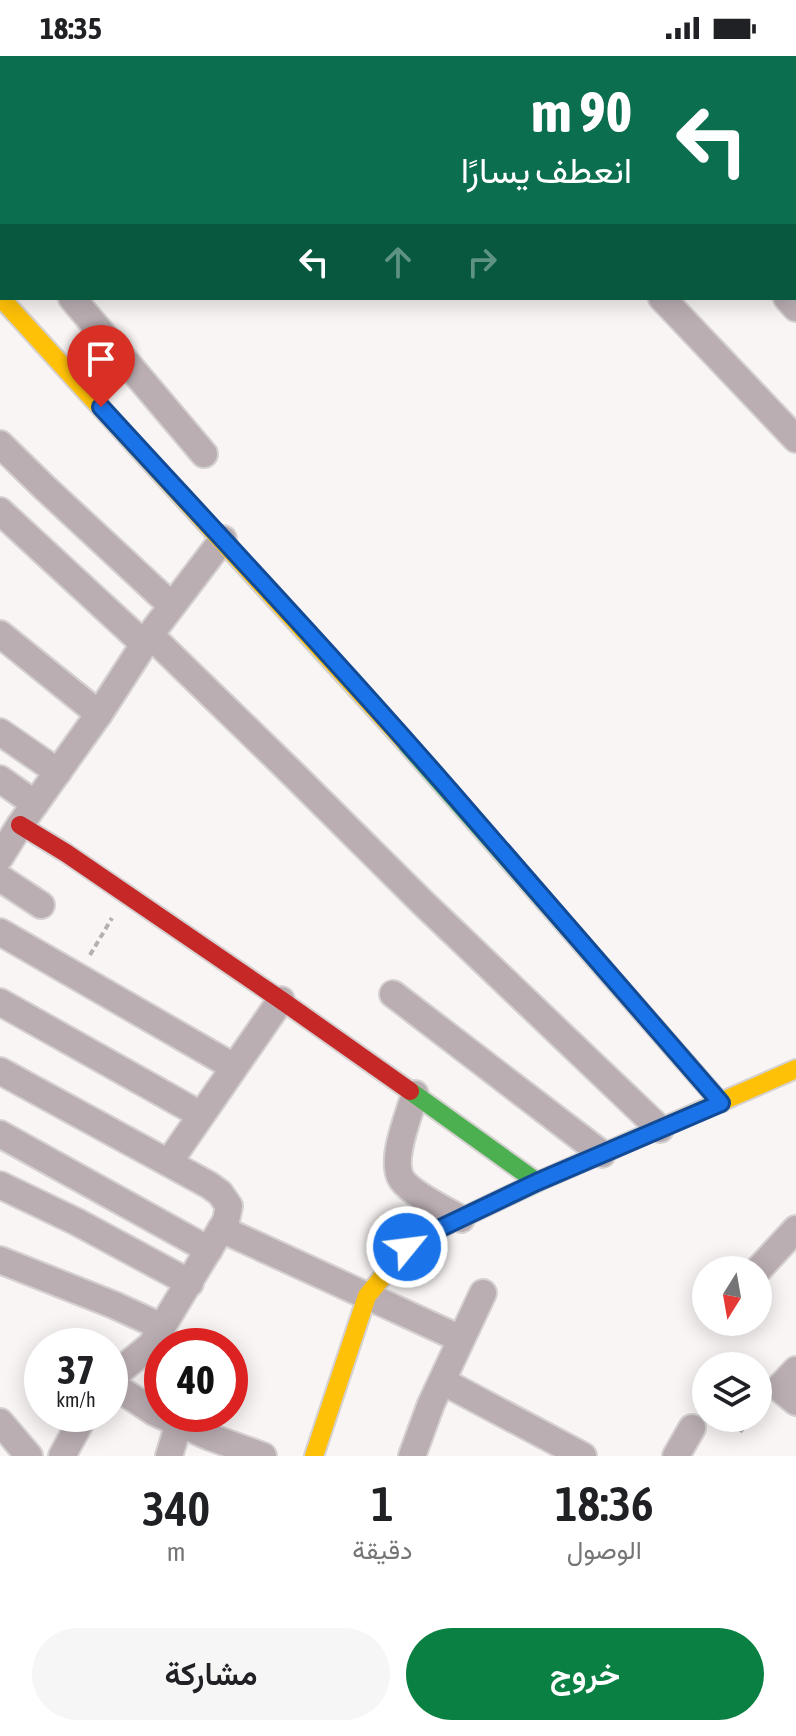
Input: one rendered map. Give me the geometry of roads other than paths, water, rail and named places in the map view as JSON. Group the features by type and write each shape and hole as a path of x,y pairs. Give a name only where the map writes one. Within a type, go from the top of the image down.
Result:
{"street":[{"path":"3,300 460,802 721,1103"},
{"path":"74,300 204,454"},
{"path":"664,300 796,439"},
{"path":"0,444 171,605"},
{"path":"0,511 287,768 422,902 660,1129"},
{"path":"0,857 171,605 223,539"},
{"path":"0,634 99,714"},
{"path":"0,732 58,772"},
{"path":"0,779 27,814 66,853 281,1000 537,1182"},
{"path":"0,878 41,905"},
{"path":"0,932 234,1067"},
{"path":"393,994 602,1154"},
{"path":"169,1162 281,1000"},
{"path":"0,1002 201,1115"},
{"path":"314,1456 367,1296 407,1247 537,1182 796,1069"},
{"path":"0,1071 209,1185 229,1206 215,1240 151,1345 128,1365"},
{"path":"415,1094 399,1151 397,1166 401,1178 410,1188 461,1219"},
{"path":"0,1134 215,1240 367,1296 461,1339"},
{"path":"0,1185 77,1222 190,1283"},
{"path":"771,1256 796,1229"},
{"path":"0,1260 162,1327"},
{"path":"412,1456 431,1404 483,1293"},
{"path":"796,1370 779,1388 796,1402"},
{"path":"442,1381 583,1456"},
{"path":"0,1422 29,1456"},
{"path":"676,1456 692,1428"},
{"path":"62,1456 75,1432"},
{"path":"169,1456 176,1432"},
{"path":"199,1432 260,1456"}]}
